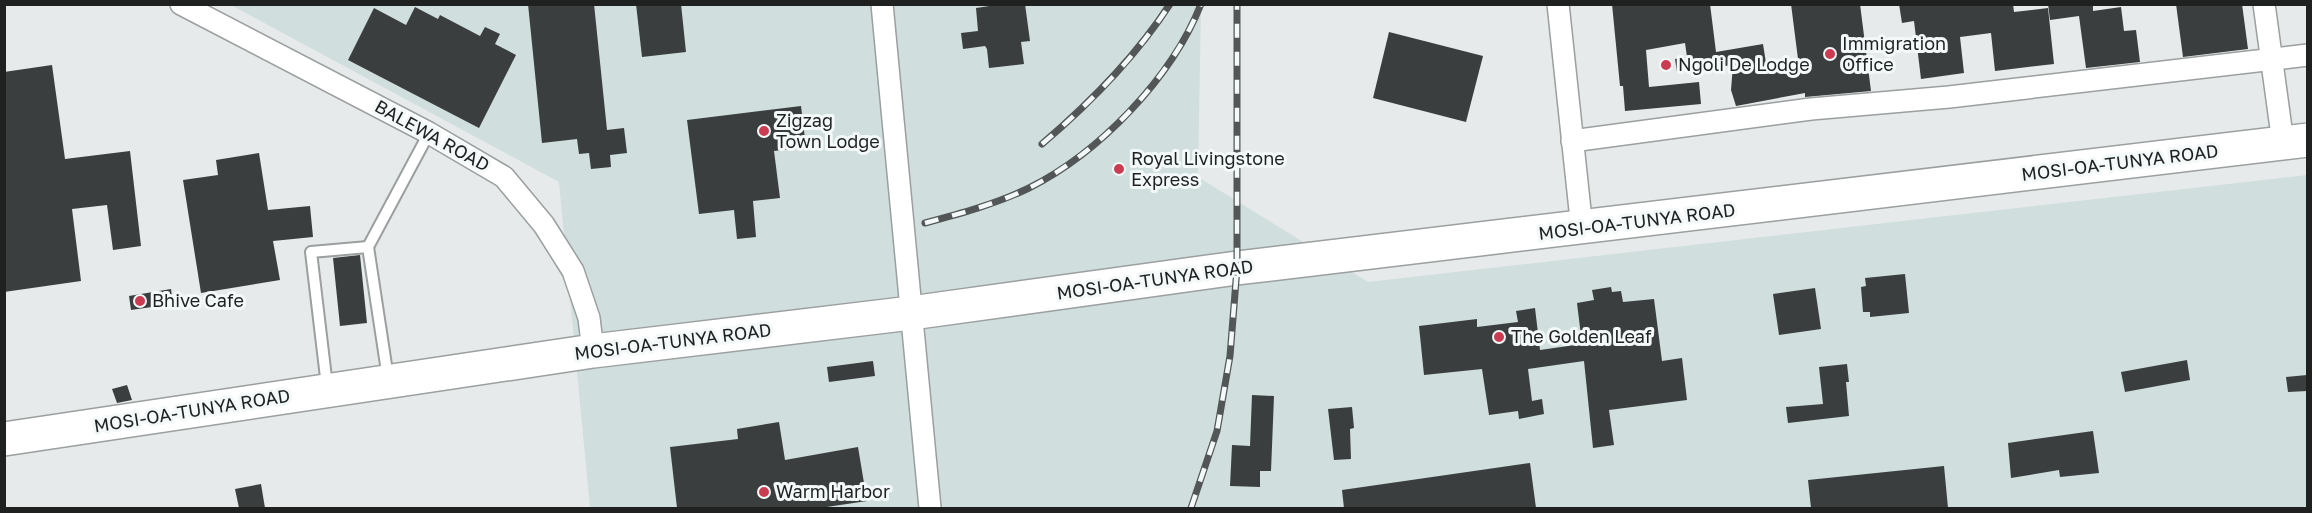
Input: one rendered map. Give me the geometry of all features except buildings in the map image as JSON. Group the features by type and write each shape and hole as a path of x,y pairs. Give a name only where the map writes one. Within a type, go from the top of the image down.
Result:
{"highway":[{"name":"MOSI-OA-TUNYA ROAD","path":"4,439 592,351 911,313 1237,268 1582,229 2295,141"}],"street":[{"name":"BALEWA ROAD","path":"181,4 429,133 504,177 544,225 573,271 589,318 592,351"},
{"path":"882,4 930,508"},
{"path":"1558,4 1582,229"},
{"path":"2264,4 2271,59 2295,141"},
{"path":"1572,141 1811,110 1949,97 2307,55"}],"lane":[{"path":"389,382 368,248 429,133"},
{"path":"327,391 311,252 368,248"}],"shaded area":[{"path":"231,5 1201,5 1198,177 1368,282 2307,175 2307,508 590,508 559,182"}],"railway":[{"path":"1042,144 1111,79 1142,43 1170,4"},
{"path":"925,223 1016,194 1055,173 1081,155 1107,134 1152,86 1172,59 1201,4"},
{"path":"1191,508 1217,431 1230,356 1237,268 1237,4"}],"place":[{"name":"Immigration Office","path":"1830,54"},
{"name":"Ngoli De Lodge","path":"1666,65"},
{"name":"Zigzag Town Lodge","path":"764,131"},
{"name":"Royal Livingstone Express","path":"1119,169"},
{"name":"Bhive Cafe","path":"140,301"},
{"name":"The Golden Leaf","path":"1499,337"},
{"name":"Warm Harbor","path":"764,492"}]}
